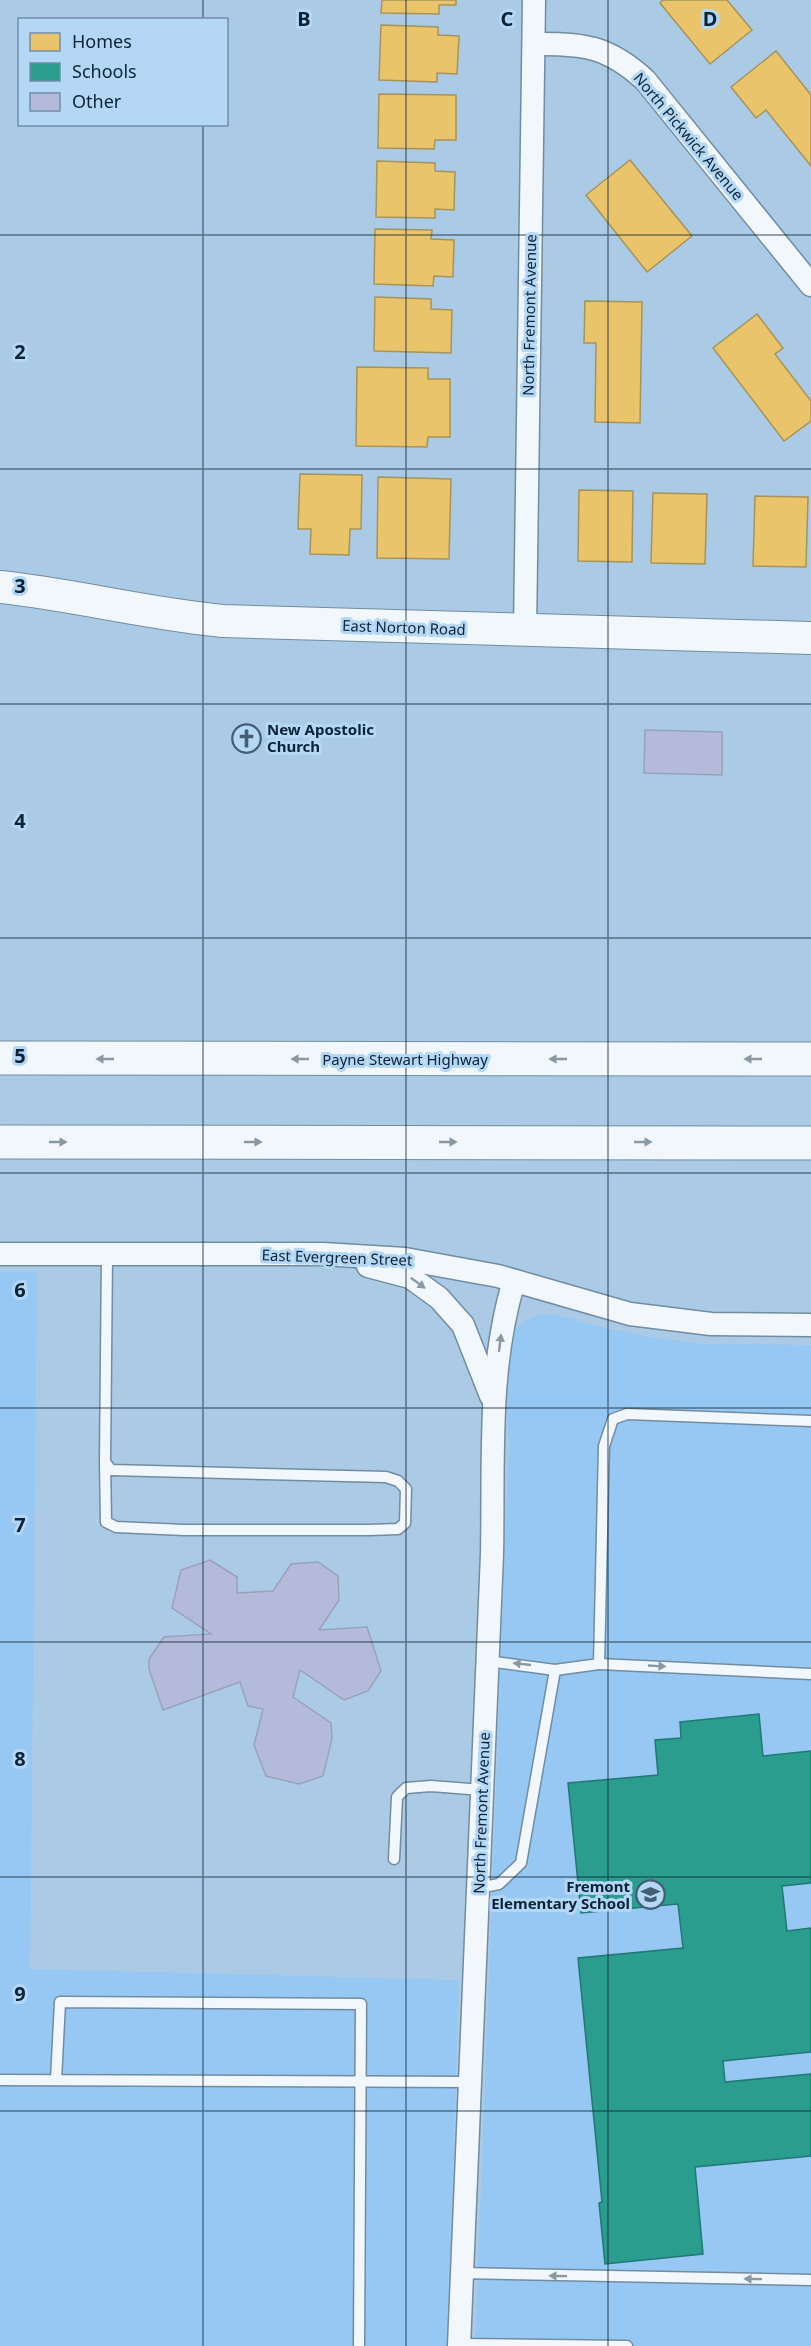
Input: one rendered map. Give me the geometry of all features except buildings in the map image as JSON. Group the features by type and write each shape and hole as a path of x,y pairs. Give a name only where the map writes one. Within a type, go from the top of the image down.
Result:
{"highway":[{"name":"Payne Stewart Highway","path":"0,1058 811,1059"},
{"path":"0,1142 811,1143"}],"main road":[{"name":"East Norton Road","path":"0,587 59,594 142,611 223,621 811,638"}],"street":[{"name":"North Fremont Avenue","path":"525,631 534,0"},
{"name":"North Pickwick Avenue","path":"534,44 589,45 632,68 645,80 811,285"},
{"name":"East Evergreen Street","path":"0,1254 323,1254 405,1259 447,1265 514,1281 590,1304 671,1320 711,1324 811,1325"},
{"path":"323,1254 410,1277 439,1298 463,1325 492,1401"},
{"name":"North Fremont Avenue","path":"459,2345 488,1661 495,1448 492,1401 503,1318 514,1281"}],"lane":[{"path":"105,1462 111,1470 122,1472 386,1477 398,1481 406,1489 405,1522 398,1529 184,1530 116,1527 106,1522 105,1462 106,1254"},
{"path":"599,1664 604,1446 613,1419 627,1414 811,1421"},
{"path":"488,1661 555,1670 599,1664 811,1674"},
{"path":"478,1888 499,1884 521,1863 555,1670"},
{"path":"394,1859 397,1797 406,1788 431,1786 482,1790"},
{"path":"56,2080 60,2002 361,2004 359,2346"},
{"path":"0,2080 470,2082"},
{"path":"462,2273 811,2280"},
{"path":"459,2345 627,2346"}],"shaded area":[{"path":"0,1272 37,1272 30,1969 459,1980 448,2346 0,2346"},
{"name":"Fremont Elementary School","path":"553,1314 609,1329 703,1344 811,1345 811,2346 475,2346 509,1444 504,1354 510,1336 522,1323 537,1315"}],"place":[{"name":"New Apostolic Church","path":"246,738"},
{"name":"Fremont Elementary School","path":"651,1895"}]}
